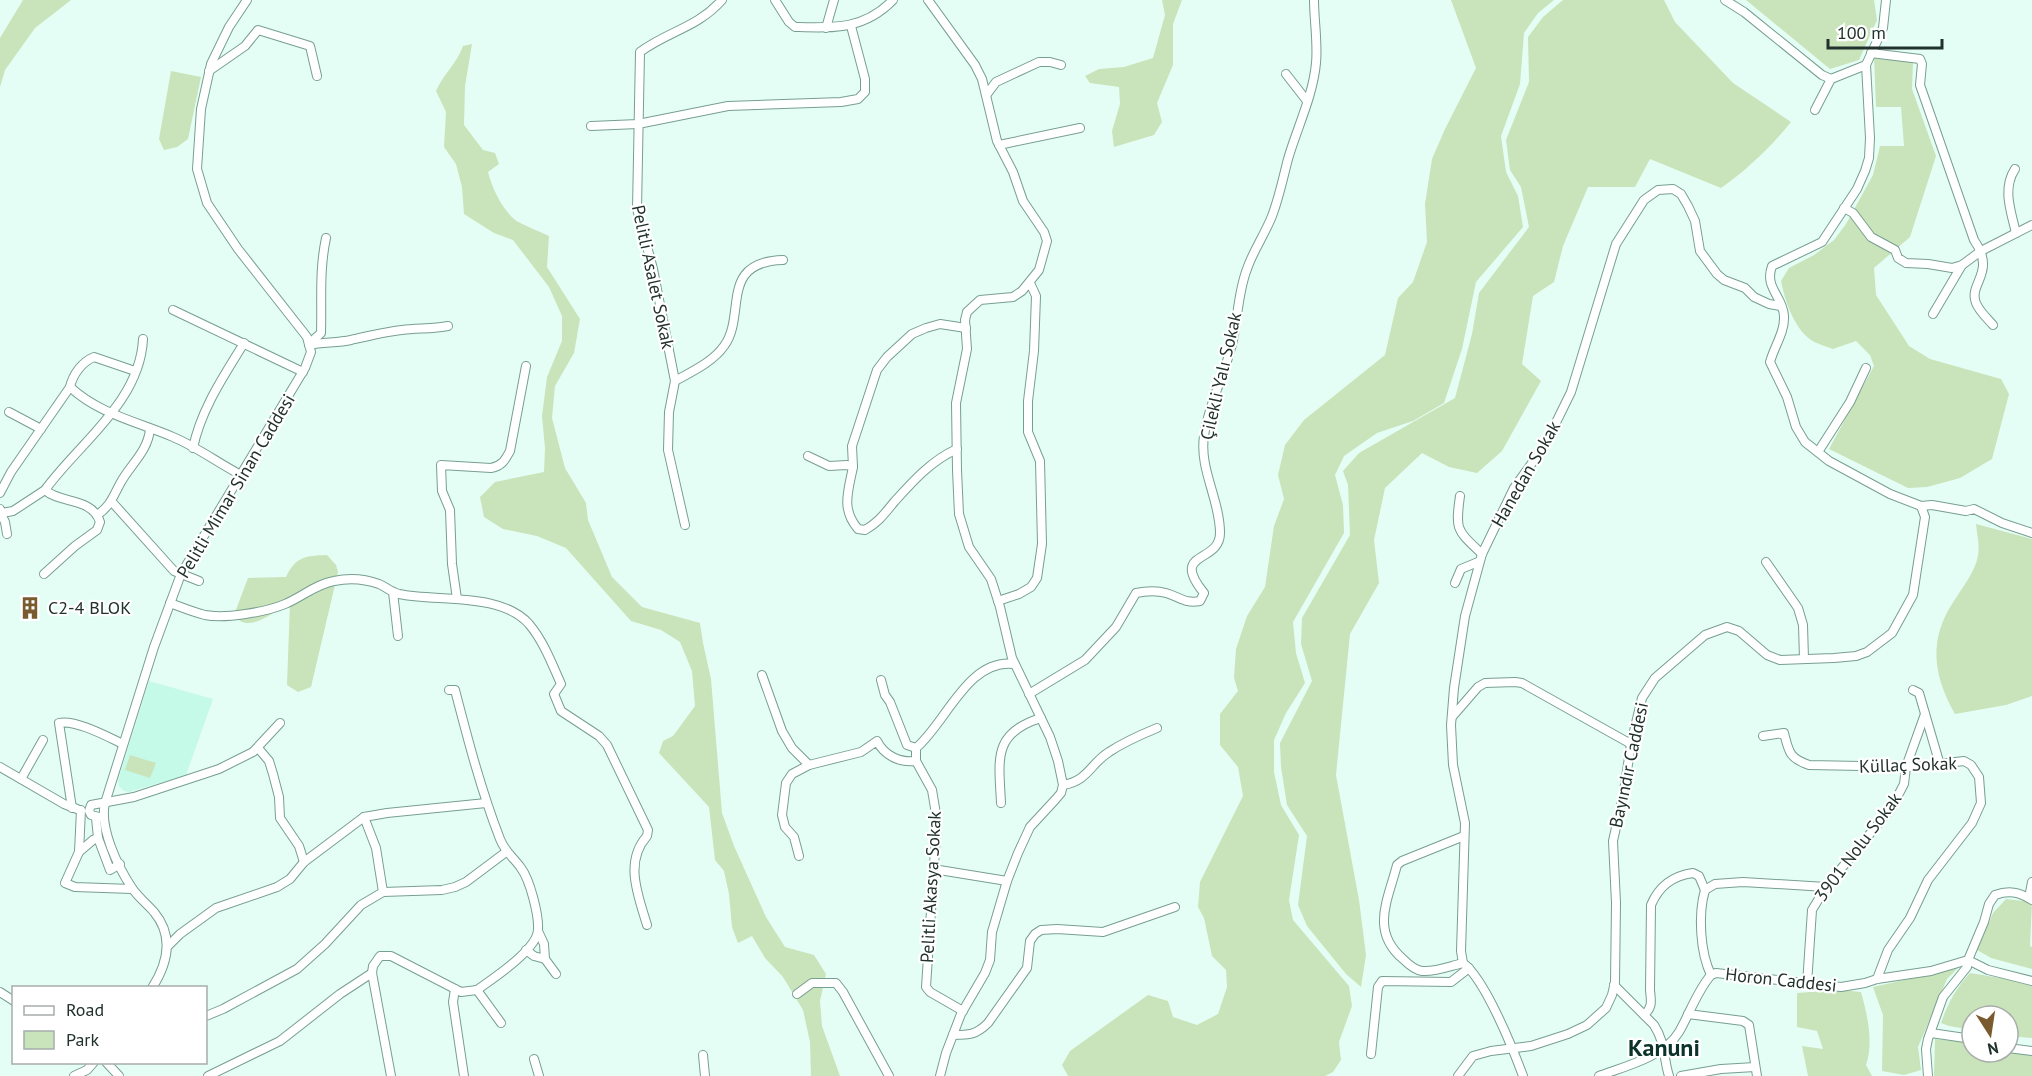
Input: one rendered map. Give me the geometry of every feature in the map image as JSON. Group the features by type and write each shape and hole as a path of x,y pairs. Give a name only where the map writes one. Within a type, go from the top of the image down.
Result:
{"street":[{"path":"247,0 211,64 201,109 197,169 207,203 238,249 307,337 309,345 326,341 350,340 405,329 434,329 448,326"},
{"name":"Pelitli Asalet Sokak","path":"685,525 668,450 669,412 675,381 653,269 637,210 640,52 649,45 703,19 722,0"},
{"path":"775,0 789,22 795,27 826,28 851,26 880,11 892,0"},
{"path":"826,28 834,0"},
{"path":"928,0 975,65 987,94 991,124 999,145 1013,172 1023,201 1044,232 1047,241 1038,270 1022,291 1013,297 980,300 967,312 968,349 957,403 958,514 969,547 990,579 1014,664 1041,718 1058,761 1063,785 1061,793 1030,827 1006,881 992,932 990,960 963,1011 940,1076"},
{"name":"Çilekli Yalı Sokak","path":"1029,694 1085,660 1116,627 1136,593 1148,591 1166,593 1190,603 1200,601 1204,593 1194,581 1192,569 1195,561 1214,550 1221,536 1218,510 1205,464 1204,437 1215,392 1233,340 1238,303 1246,270 1273,214 1307,101 1316,63 1314,0"},
{"path":"1725,0 1744,12 1822,75 1831,79"},
{"path":"1886,0 1883,28 1866,65 1869,158 1857,189 1822,242 1772,266 1769,275 1771,285 1784,314 1782,330 1770,362 1786,397 1796,427 1805,441 1829,461 1890,494 1921,506 1932,505 1966,511 1974,509 2002,523 2032,533"},
{"path":"591,126 638,124 728,106 841,102 858,99 865,92 865,79 851,26"},
{"path":"209,71 245,46 258,30 310,46 317,76"},
{"path":"1871,53 1920,58 1922,64 1920,85 1970,231 1982,251 1982,276 1974,294 1974,301 1993,325"},
{"path":"987,94 996,82 1040,62 1061,65"},
{"path":"1815,110 1831,79 1866,65"},
{"path":"1286,74 1307,101"},
{"path":"999,145 1080,128"},
{"path":"2015,169 2008,179 2007,191 2016,233"},
{"name":"Hanedan Sokak","path":"1466,965 1461,951 1465,823 1454,765 1452,718 1454,688 1465,616 1480,558 1514,488 1545,445 1571,392 1616,244 1649,195 1666,188 1673,189 1682,194 1695,221 1700,251 1717,274 1724,280 1745,288 1762,301 1781,306"},
{"path":"1844,208 1853,213 1871,237 1895,250 1898,258 1906,263 1952,268 1962,265 1982,251 2032,225"},
{"name":"Pelitli Mimar Sinan Caddesi","path":"168,946 160,919 132,889 100,818 154,647 181,574 303,372 311,352 309,345 321,333 321,259 326,238"},
{"path":"675,381 708,360 724,346 732,326 738,291 743,278 752,269 768,261 783,260"},
{"path":"1933,314 1962,265"},
{"path":"998,601 1031,587 1037,578 1042,544 1040,461 1028,432 1028,401 1034,351 1036,296 1030,283"},
{"path":"173,310 303,372"},
{"path":"957,449 941,456 929,466 882,518 865,530 858,529 847,512 847,495 853,467 852,446 877,370 887,357 912,334 940,324 966,328"},
{"path":"7,534 1,511 13,512 45,490 112,413 131,381 142,350 143,339"},
{"path":"193,448 196,434 213,394 244,343"},
{"path":"0,493 11,472 70,387 72,378 87,360 94,357 101,358 135,371"},
{"path":"457,599 452,564 450,510 442,491 441,465 491,468 499,466 506,459 510,451 526,366"},
{"path":"1818,452 1850,402 1866,368"},
{"path":"70,387 112,413 173,437 241,475"},
{"path":"9,412 41,429"},
{"path":"97,515 112,502 120,483 147,444 150,429"},
{"path":"808,456 829,466 853,467"},
{"path":"44,574 97,530 100,522 97,515 77,501 50,494 45,490"},
{"path":"1455,583 1461,569 1480,558 1457,525 1460,496"},
{"path":"112,502 174,571 199,581"},
{"name":"Bayındır Caddesi","path":"1458,1076 1473,1056 1491,1051 1531,1046 1587,1026 1606,1008 1614,986 1616,903 1612,850 1631,744 1642,698 1655,678 1705,635 1727,627 1739,631 1754,645 1780,660 1856,656 1872,648 1892,633 1916,587 1925,517 1921,506"},
{"path":"1766,562 1798,608 1803,625 1804,659"},
{"path":"170,603 195,612 216,616 274,608 318,586 336,580 359,579 379,584 393,592 472,601 501,608 528,622 542,641 561,684 554,694 561,711 599,736 607,745 648,830 634,858 635,887 647,925"},
{"path":"393,592 398,636"},
{"path":"881,680 885,695 907,744 916,748 979,673 1003,662 1014,664"},
{"path":"762,675 782,731 792,748 809,765"},
{"path":"1452,718 1478,687 1485,683 1522,683 1631,744"},
{"path":"449,690 455,690 486,802 506,852 526,874 545,959 556,974"},
{"path":"1913,690 1919,693 1940,765"},
{"name":"3901 Nolu Sokak","path":"1808,984 1812,910 1826,887 1892,807 1904,784 1906,767 1925,714"},
{"path":"1001,803 999,761 1001,750 1019,726 1041,718"},
{"path":"123,744 65,721 59,723 81,809 79,852 65,883 75,887 132,889"},
{"path":"81,809 134,797 219,769 258,748 280,723"},
{"path":"1063,785 1075,783 1106,754 1123,743 1157,729"},
{"name":"Küllaç Sokak","path":"1763,736 1784,733 1791,756 1809,765 1906,767 1964,761 1971,765 1979,777 1980,803 1972,823 1928,880 1910,918 1888,950 1877,979"},
{"path":"21,779 42,740"},
{"path":"798,855 794,837 785,827 782,815 786,783 792,774 809,765 861,752 877,741 886,754 908,762 916,761"},
{"path":"258,748 269,761 279,798 280,818 299,846 304,862"},
{"name":"Pelitli Akasya Sokak","path":"916,748 916,761 927,780 935,803 937,820 926,987 930,992 963,1011"},
{"path":"0,767 100,818 98,838 110,870 120,864"},
{"path":"152,986 165,961 168,946 180,934 216,908 277,887 290,879 304,862 364,817 486,802"},
{"path":"364,817 376,848 383,892"},
{"path":"1464,836 1397,865 1383,922 1386,941 1397,954 1419,971 1466,965"},
{"path":"79,852 98,838"},
{"path":"207,1016 223,1010 297,969 325,944 362,905 383,892 442,890 455,887 466,882 506,852"},
{"path":"933,870 1006,881"},
{"path":"1644,1015 1650,1010 1652,1003 1650,990 1651,905 1656,893 1671,879 1693,873 1699,876 1705,890 1701,922 1704,956 1711,975"},
{"path":"1705,890 1715,884 1743,882 1826,887"},
{"path":"1928,1076 1926,1049 1943,997 1967,967 1989,904 1995,896 2011,891 2030,899 2032,882"},
{"path":"953,1035 972,1035 988,1023 1027,968 1030,941 1041,930 1103,933 1175,907"},
{"path":"391,1076 372,973 380,956 387,954 461,992 477,990 526,950 538,931"},
{"path":"526,950 534,956 545,959"},
{"path":"1968,960 1988,970 2032,981"},
{"name":"Horon Caddesi","path":"1599,1076 1631,1065 1673,1041 1711,975 1716,973 1841,987 1931,971 1968,960"},
{"path":"1466,965 1488,997 1523,1076"},
{"path":"1371,1054 1378,987 1382,981 1450,982 1466,965"},
{"path":"208,1076 280,1041 372,973"},
{"path":"797,994 812,983 836,983 890,1076"},
{"path":"1614,986 1654,1025 1664,1046 1669,1076"},
{"path":"455,989 453,1002 464,1076"},
{"path":"477,990 501,1023"},
{"path":"1681,1076 1721,1069 1756,1072 1749,1025 1743,1021 1688,1014"},
{"path":"1931,1033 1960,1037"},
{"path":"703,1054 705,1076"},
{"path":"534,1059 539,1076"},
{"path":"74,1076 87,1070 92,1064"},
{"path":"108,1064 120,1076"}],"shaded area":[{"path":"149,681 213,699 186,775 129,792 124,791 119,786 118,780"}],"green space":[{"path":"23,0 71,0 35,28 5,70 0,87 0,38"},
{"path":"1162,0 1182,0 1173,24 1173,65 1157,103 1162,122 1154,135 1114,147 1112,131 1120,104 1119,87 1090,83 1085,76 1099,69 1124,67 1153,58 1165,15"},
{"path":"1451,0 1554,0 1538,13 1524,33 1520,84 1501,136 1506,172 1518,196 1523,227 1476,282 1462,349 1444,403 1413,421 1377,433 1344,456 1335,475 1343,505 1344,533 1293,622 1296,653 1305,683 1286,713 1274,740 1274,772 1281,805 1299,835 1289,900 1293,920 1349,986 1352,1006 1339,1042 1341,1060 1333,1072 1325,1076 1068,1076 1062,1065 1070,1051 1148,995 1168,1001 1173,1017 1197,1025 1218,1014 1227,987 1226,970 1212,956 1204,918 1198,907 1200,882 1243,796 1238,767 1220,745 1220,714 1238,691 1234,678 1236,649 1247,616 1265,587 1274,526 1284,499 1278,475 1285,445 1304,420 1385,355 1398,298 1413,282 1427,242 1425,204 1432,159 1476,68"},
{"path":"1563,0 1664,0 1675,22 1733,83 1791,122 1758,158 1721,188 1650,159 1635,187 1588,187 1563,246 1554,282 1533,296 1522,364 1541,381 1502,451 1477,473 1449,467 1422,453 1385,488 1374,540 1379,583 1350,634 1336,775 1359,900 1366,955 1361,987 1346,974 1307,926 1298,905 1307,836 1287,805 1280,743 1312,681 1301,644 1302,618 1350,535 1348,485 1343,471 1359,453 1455,398 1472,334 1479,293 1529,227 1521,187 1510,170 1506,140 1529,82 1528,37 1543,17"},
{"path":"1746,0 1874,0 1877,20 1859,60 1830,69"},
{"path":"472,44 465,86 464,125 483,150 495,153 499,164 488,172 505,209 516,221 549,236 547,267 580,319 574,353 555,386 552,418 565,468 586,503 588,520 612,577 642,607 700,623 711,679 722,813 734,846 766,917 785,947 814,955 826,974 820,1001 822,1026 840,1076 811,1076 810,1042 803,1010 783,977 765,958 752,936 738,943 732,927 724,871 715,860 709,807 659,753 663,741 673,736 695,706 692,671 680,642 661,630 631,621 566,548 537,536 503,529 484,517 480,497 495,482 544,472 545,448 542,416 547,377 562,341 562,316 549,287 513,240 494,233 464,214 462,187 456,164 444,147 446,112 436,91 463,46"},
{"path":"1874,58 1913,62 1912,89 1936,156 1910,237 1874,268 1876,295 1909,346 1930,359 2001,379 2009,394 1992,459 1960,478 1927,487 1908,488 1829,449 1874,366 1870,355 1856,341 1833,349 1805,335 1791,313 1781,281 1789,268 1814,255 1834,240 1846,224 1873,175 1880,146 1904,146 1901,107 1876,107"},
{"path":"171,71 201,77 188,139 177,147 164,150 159,139"},
{"path":"1976,524 2032,539 2032,696 2006,705 1955,714 1938,671 1937,643 1946,615 1968,580 1978,556"},
{"path":"327,555 336,565 338,572 311,687 298,692 287,685 290,603 262,620 254,622 240,621 234,615 248,578 286,577 302,558"},
{"path":"130,755 156,763 150,778 125,770"},
{"path":"2006,899 2032,902 2030,946 2032,947 2032,969 1991,958 1977,950 1993,913"},
{"path":"1958,968 1947,979 1918,1047 1921,1070 1904,1075 1882,1071 1883,1015 1873,987"},
{"path":"1970,973 2032,983 2032,1038 2020,1037 2020,1004 1960,1004 1960,1028 1941,1023 1961,984"},
{"path":"1839,990 1861,992 1870,1038 1866,1065 1872,1076 1808,1076 1802,1046 1823,1049 1817,1031 1797,1027 1797,993"},
{"path":"1935,1039 1960,1042 1960,1064 2020,1064 2020,1050 2032,1050 2032,1076 1934,1076"}],"place":[{"name":"C2-4 BLOK","path":"30,608"}],"district":[{"name":"Kanuni","path":"1664,1048"}]}
